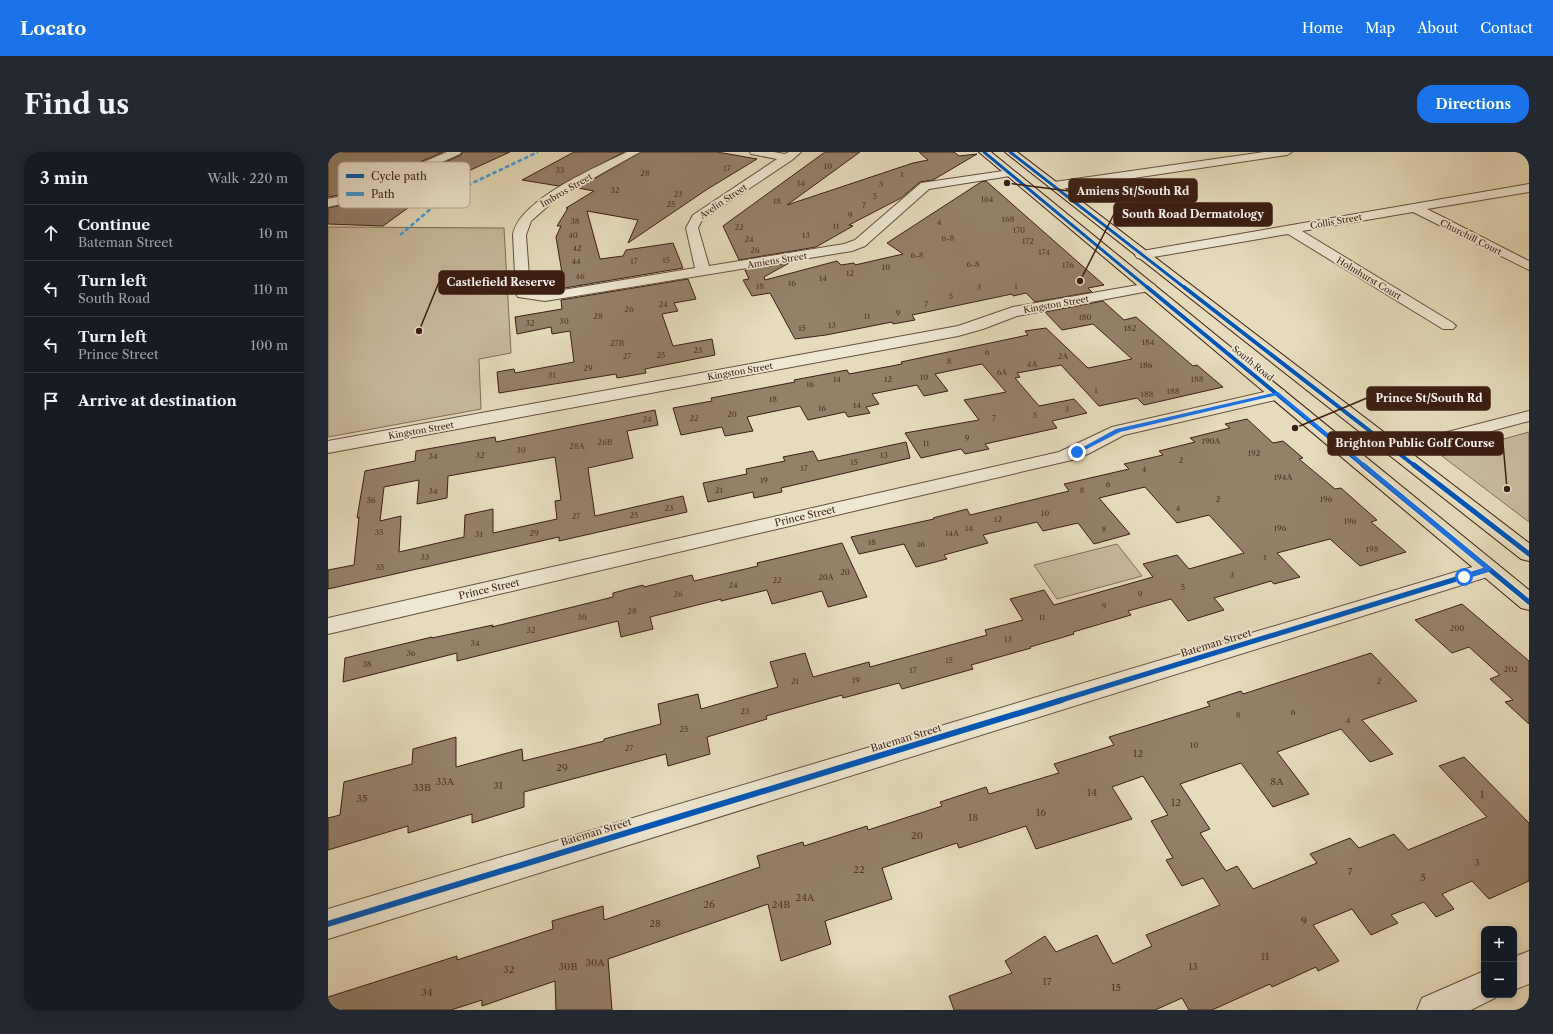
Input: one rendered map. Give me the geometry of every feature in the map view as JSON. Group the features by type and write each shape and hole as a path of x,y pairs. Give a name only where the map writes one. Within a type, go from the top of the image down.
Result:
{"main road":[{"name":"South Road","path":"984,152 1529,602"},
{"name":"South Road","path":"1010,152 1529,554"},
{"path":"1149,287 1178,282"}],"street":[{"path":"433,162 456,152"},
{"name":"Imbros Street","path":"523,294 519,232 523,223 535,209 550,198 635,152"},
{"path":"755,152 792,155"},
{"path":"1054,186 1287,152"},
{"name":"Avelin Street","path":"703,272 692,228 697,218 792,155"},
{"name":"Amiens Street","path":"523,294 529,297 545,296 847,248 860,243 925,186 1010,173"},
{"name":"Collis Street","path":"1142,255 1529,188"},
{"path":"328,203 338,201"},
{"name":"Churchill Court","path":"1413,207 1529,266"},
{"name":"Holmhurst Court","path":"1289,229 1448,326"},
{"name":"Kingston Street","path":"328,447 958,331 974,327 999,316 1016,311 1149,287"},
{"name":"Prince Street","path":"328,626 1065,456 1081,450 1118,430 1278,394"},
{"path":"1396,451 1529,416"},
{"name":"Bateman Street","path":"328,924 1489,569"},
{"path":"1517,973 1529,967"},
{"path":"1434,1010 1481,988"}],"shaded area":[{"path":"328,227 504,228 511,353 479,359 481,409 328,437"},
{"path":"1529,432 1529,522 1442,456"},
{"path":"1117,544 1142,576 1057,599 1034,565"}],"building":[{"path":"328,152 443,152 420,162 338,162 338,195 328,197"},
{"path":"462,152 510,152 470,170 470,162 445,162 461,155"},
{"path":"574,152 624,152 559,186 522,180"},
{"path":"641,152 717,152 757,159 706,190 628,243 638,220 587,211 600,259 623,256 626,250 673,243 683,268 559,289 556,274 562,273 556,237 561,226 557,226 568,208 566,208 594,191 578,188"},
{"path":"825,152 860,152 787,205 913,163 928,160 919,152 954,152 959,156 977,154 933,180 920,182 901,198 849,225 853,226 816,247 739,260 723,226"},
{"path":"986,181 1104,285 1088,288 1092,292 1035,302 1026,293 1013,296 1012,294 912,315 915,320 893,324 892,322 826,335 795,339 770,293 752,296 743,280 749,279 745,270 789,263 764,277 765,280 837,261 841,265 854,263 855,265 903,254 887,243 981,182"},
{"path":"338,206 338,208 408,208 383,226 328,224 328,208"},
{"path":"688,279 696,299 674,303 678,311 662,314 673,346 712,339 715,355 645,369 646,373 617,378 616,374 499,393 497,372 514,369 515,373 574,362 570,331 552,334 551,327 517,334 515,317 562,309 561,300"},
{"path":"1103,301 1124,320 1136,317 1193,366 1197,365 1223,387 1144,405 1137,398 1099,406 1061,365 1017,373 1020,377 1015,378 1039,406 1074,399 1087,413 1052,421 1057,428 985,444 989,449 965,454 961,449 921,458 905,433 979,420 964,400 1006,392 982,364 935,374 948,391 924,396 917,385 872,394 879,404 866,407 870,413 848,417 845,412 808,420 800,406 747,417 753,431 725,436 722,427 681,435 673,408 712,401 711,398 795,382 794,380 847,370 849,374 902,364 901,362 1028,335 1025,331 1046,328 1088,368 1132,359 1093,324 1062,330 1045,312"},
{"path":"655,410 658,425 627,431 633,458 588,468 595,516 683,496 687,512 559,541 559,537 328,589 328,570 354,565 359,517 357,518 365,471 415,461 416,451 495,437 496,442","holes":["555,457 561,500 555,501 557,519 493,533 493,509 465,515 464,537 399,552 401,516 380,521 384,487 419,480 417,504 447,498 448,476"]},
{"path":"1247,419 1273,443 1283,441 1303,458 1299,459 1335,489 1341,488 1377,520 1371,522 1406,552 1360,566 1330,539 1277,553 1300,577 1274,584 1271,581 1214,598 1224,610 1188,621 1171,599 1128,611 1131,615 1073,632 1074,634 971,665 973,669 902,689 899,683 843,698 842,695 766,716 767,719 707,737 710,754 668,766 666,754 524,792 524,807 472,823 472,814 408,833 408,826 328,850 328,818 340,815 344,782 412,764 413,749 456,737 456,767 522,749 523,761 604,741 604,739 661,724 658,704 698,694 701,709 778,687 770,662 805,653 813,677 869,662 870,667 987,635 985,630 1023,620 1010,599 1044,590 1054,605 1153,577 1143,564 1177,555 1189,569 1244,553 1209,515 1177,523 1145,487 1099,498 1130,534 1094,544 1078,523 1043,531 1037,522 983,535 988,543 944,555 947,559 916,567 904,544 859,554 851,537 934,519 933,518 967,509 970,515 1069,491 1064,484 1129,469 1124,464 1163,455 1159,451 1195,442 1190,438 1230,428 1225,424"},
{"path":"906,442 910,458 781,488 782,492 754,498 753,492 708,502 703,483 747,474 746,469 785,461 783,457 813,451 818,461"},
{"path":"842,543 867,597 828,607 822,591 772,604 767,590 721,601 721,599 650,617 653,629 621,637 618,621 457,661 457,653 343,682 345,658 432,637 493,625 492,627 613,597 613,593 643,585 644,587 692,575 694,581 758,566 757,563"},
{"path":"1462,604 1529,661 1529,724 1505,702 1513,700 1490,679 1500,675 1469,647 1452,653 1415,620"},
{"path":"1371,653 1417,701 1362,720 1393,754 1370,762 1341,729 1277,752 1309,794 1273,807 1241,763 1180,784 1210,829 1200,833 1226,871 1237,866 1253,889 1317,863 1310,854 1350,838 1359,848 1394,834 1408,850 1487,817 1439,766 1464,757 1529,823 1529,881 1489,899 1472,881 1442,894 1454,909 1436,917 1424,902 1391,915 1398,923 1371,935 1352,909 1313,925 1339,961 1318,971 1316,967 1272,987 1270,984 1212,1010 1189,1010 1182,998 1155,1010 954,1010 949,996 1012,973 1005,961 1045,936 1056,952 1097,935 1113,964 1152,946 1146,935 1220,905 1203,878 1182,886 1166,860 1173,858 1151,821 1168,815 1143,776 1112,787 1132,819 1036,849 1026,826 959,848 957,843 882,868 892,899 825,921 831,944 781,961 768,904 608,959 612,1010 556,1010 555,981 482,1006 482,1000 451,1010 328,1010 328,997 457,956 457,960 553,929 552,921 603,906 604,920 760,867 757,856 803,842 804,846 867,826 868,830 942,806 940,802 986,787 989,794 1059,773 1054,764 1114,745 1109,737 1210,706 1207,702 1241,691 1243,694"}],"marked path":[{"path":"470,184 538,152"},
{"path":"400,235 432,208"}],"cycle path":[{"path":"984,152 1529,602"},
{"path":"1010,152 1529,554"},
{"path":"328,924 1489,569"}],"place":[{"name":"Amiens St/South Rd","path":"1007,183"},
{"name":"South Road Dermatology","path":"1080,281"},
{"name":"Castlefield Reserve","path":"419,331"},
{"name":"Prince St/South Rd","path":"1295,428"},
{"name":"Brighton Public Golf Course","path":"1507,489"}],"route":[{"path":"1077,452 1118,430 1278,394 1489,569 1464,577"}]}
